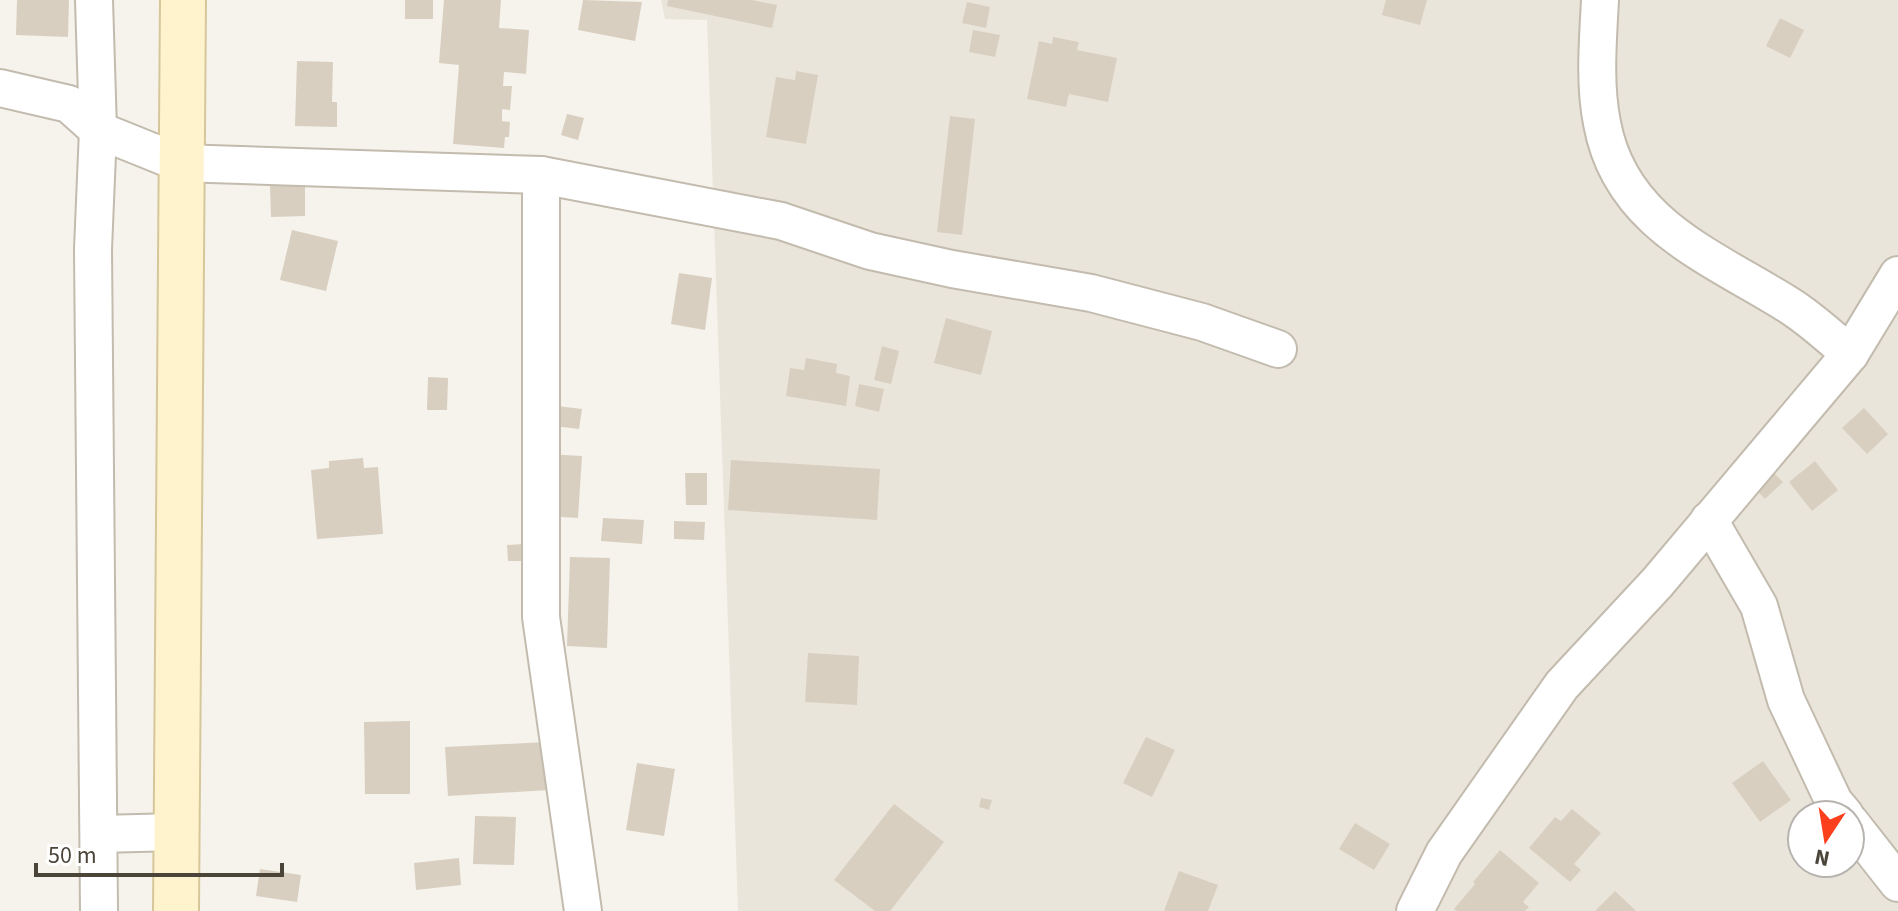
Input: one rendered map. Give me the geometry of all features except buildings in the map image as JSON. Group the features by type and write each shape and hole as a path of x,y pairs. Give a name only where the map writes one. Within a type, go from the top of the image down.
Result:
{"main road":[{"path":"176,911 183,0"}],"street":[{"path":"94,0 98,130 93,249 99,911"},
{"path":"1600,0 1597,47 1602,123 1614,163 1634,199 1671,234 1791,306 1850,354"},
{"path":"0,88 69,104 98,130 180,163 541,175 781,221 870,251 952,269 1091,293 1202,322 1278,349"},
{"path":"541,175 541,617 583,911"},
{"path":"1415,911 1444,853 1562,685 1657,583 1850,354 1898,275"},
{"path":"1709,520 1759,606 1786,700 1833,799"},
{"path":"99,834 177,832"},
{"path":"1866,842 1898,883"}],"shaded area":[{"path":"661,0 1898,0 1898,911 738,911 707,20 665,19"}]}
